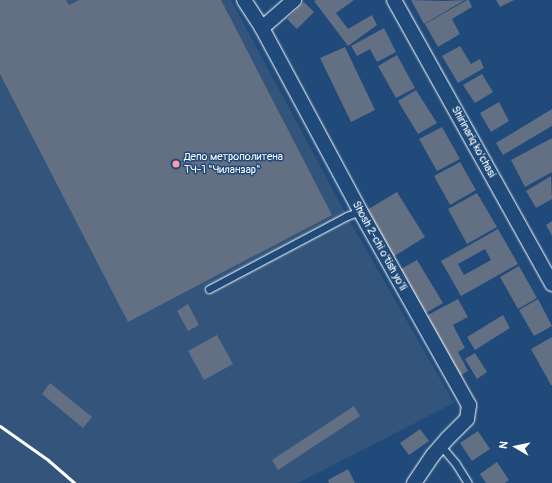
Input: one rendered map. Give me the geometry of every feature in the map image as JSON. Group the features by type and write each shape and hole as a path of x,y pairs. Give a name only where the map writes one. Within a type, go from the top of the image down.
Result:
{"street":[{"name":"Shosh 2-chi o'tish yo'li","path":"244,0 262,28 360,211 469,405 467,419 441,446 414,483"},
{"path":"262,28 294,0"},
{"name":"Shirinariq ko'chasi","path":"394,0 552,284"}],"lane":[{"path":"209,289 347,216 360,211"},
{"path":"441,446 456,464 468,483"}],"shaded area":[{"path":"0,0 231,0 347,216 454,403 298,483 0,483"}],"building":[{"name":"Депо метрополитена ТЧ-1 \"Чиланзар\"","path":"0,0 66,0 69,5 79,0 221,0 332,215 128,322 0,74"},
{"path":"354,0 336,13 348,29 372,15 377,25 348,46 314,1"},
{"path":"411,0 444,1 465,0 424,24"},
{"path":"469,0 472,7 452,19 460,34 438,47 425,24"},
{"path":"496,0 514,0 500,7"},
{"path":"304,2 314,12 297,29 287,19"},
{"path":"384,28 396,52 377,62 370,49 357,56 351,46"},
{"path":"460,46 471,64 480,59 484,68 458,83 442,56"},
{"path":"345,47 375,110 351,122 320,58"},
{"path":"397,55 415,88 396,98 378,66"},
{"path":"482,74 493,92 475,103 463,85"},
{"path":"416,90 437,123 418,134 398,101"},
{"path":"499,102 509,121 491,132 480,113"},
{"path":"552,109 552,126 503,155 496,143"},
{"path":"442,127 460,159 437,171 419,139"},
{"path":"552,138 552,172 525,187 511,160"},
{"path":"460,162 476,190 450,205 434,176"},
{"path":"551,176 552,199 536,208 526,191"},
{"path":"397,192 425,237 393,257 365,211"},
{"path":"477,193 497,227 467,244 448,209"},
{"path":"552,221 552,236 546,225"},
{"path":"498,229 518,264 461,296 441,261","holes":["485,249 491,260 464,275 458,264"]},
{"path":"417,260 443,303 424,314 397,271"},
{"path":"519,266 537,298 518,309 500,277"},
{"path":"458,299 468,317 453,325 465,348 458,352 468,371 458,377 426,316"},
{"path":"538,299 552,326 534,336 519,310"},
{"path":"188,304 199,325 188,331 177,311"},
{"path":"503,315 510,328 475,350 467,337"},
{"path":"217,335 233,364 204,380 188,351"},
{"path":"552,337 552,385 551,385 531,349"},
{"path":"475,353 487,372 477,379 465,359"},
{"path":"50,383 92,417 83,428 42,394"},
{"path":"354,406 360,416 278,470 272,460"},
{"path":"420,429 429,441 409,455 400,443"},
{"path":"478,431 490,449 472,461 460,443"},
{"path":"497,462 509,480 505,483 486,483 480,474"},
{"path":"348,469 355,483 329,483 328,480"}],"railway":[{"path":"0,426 48,460 74,483"}],"place":[{"name":"Депо метрополитена ТЧ-1 \"Чиланзар\"","path":"176,164"}]}
